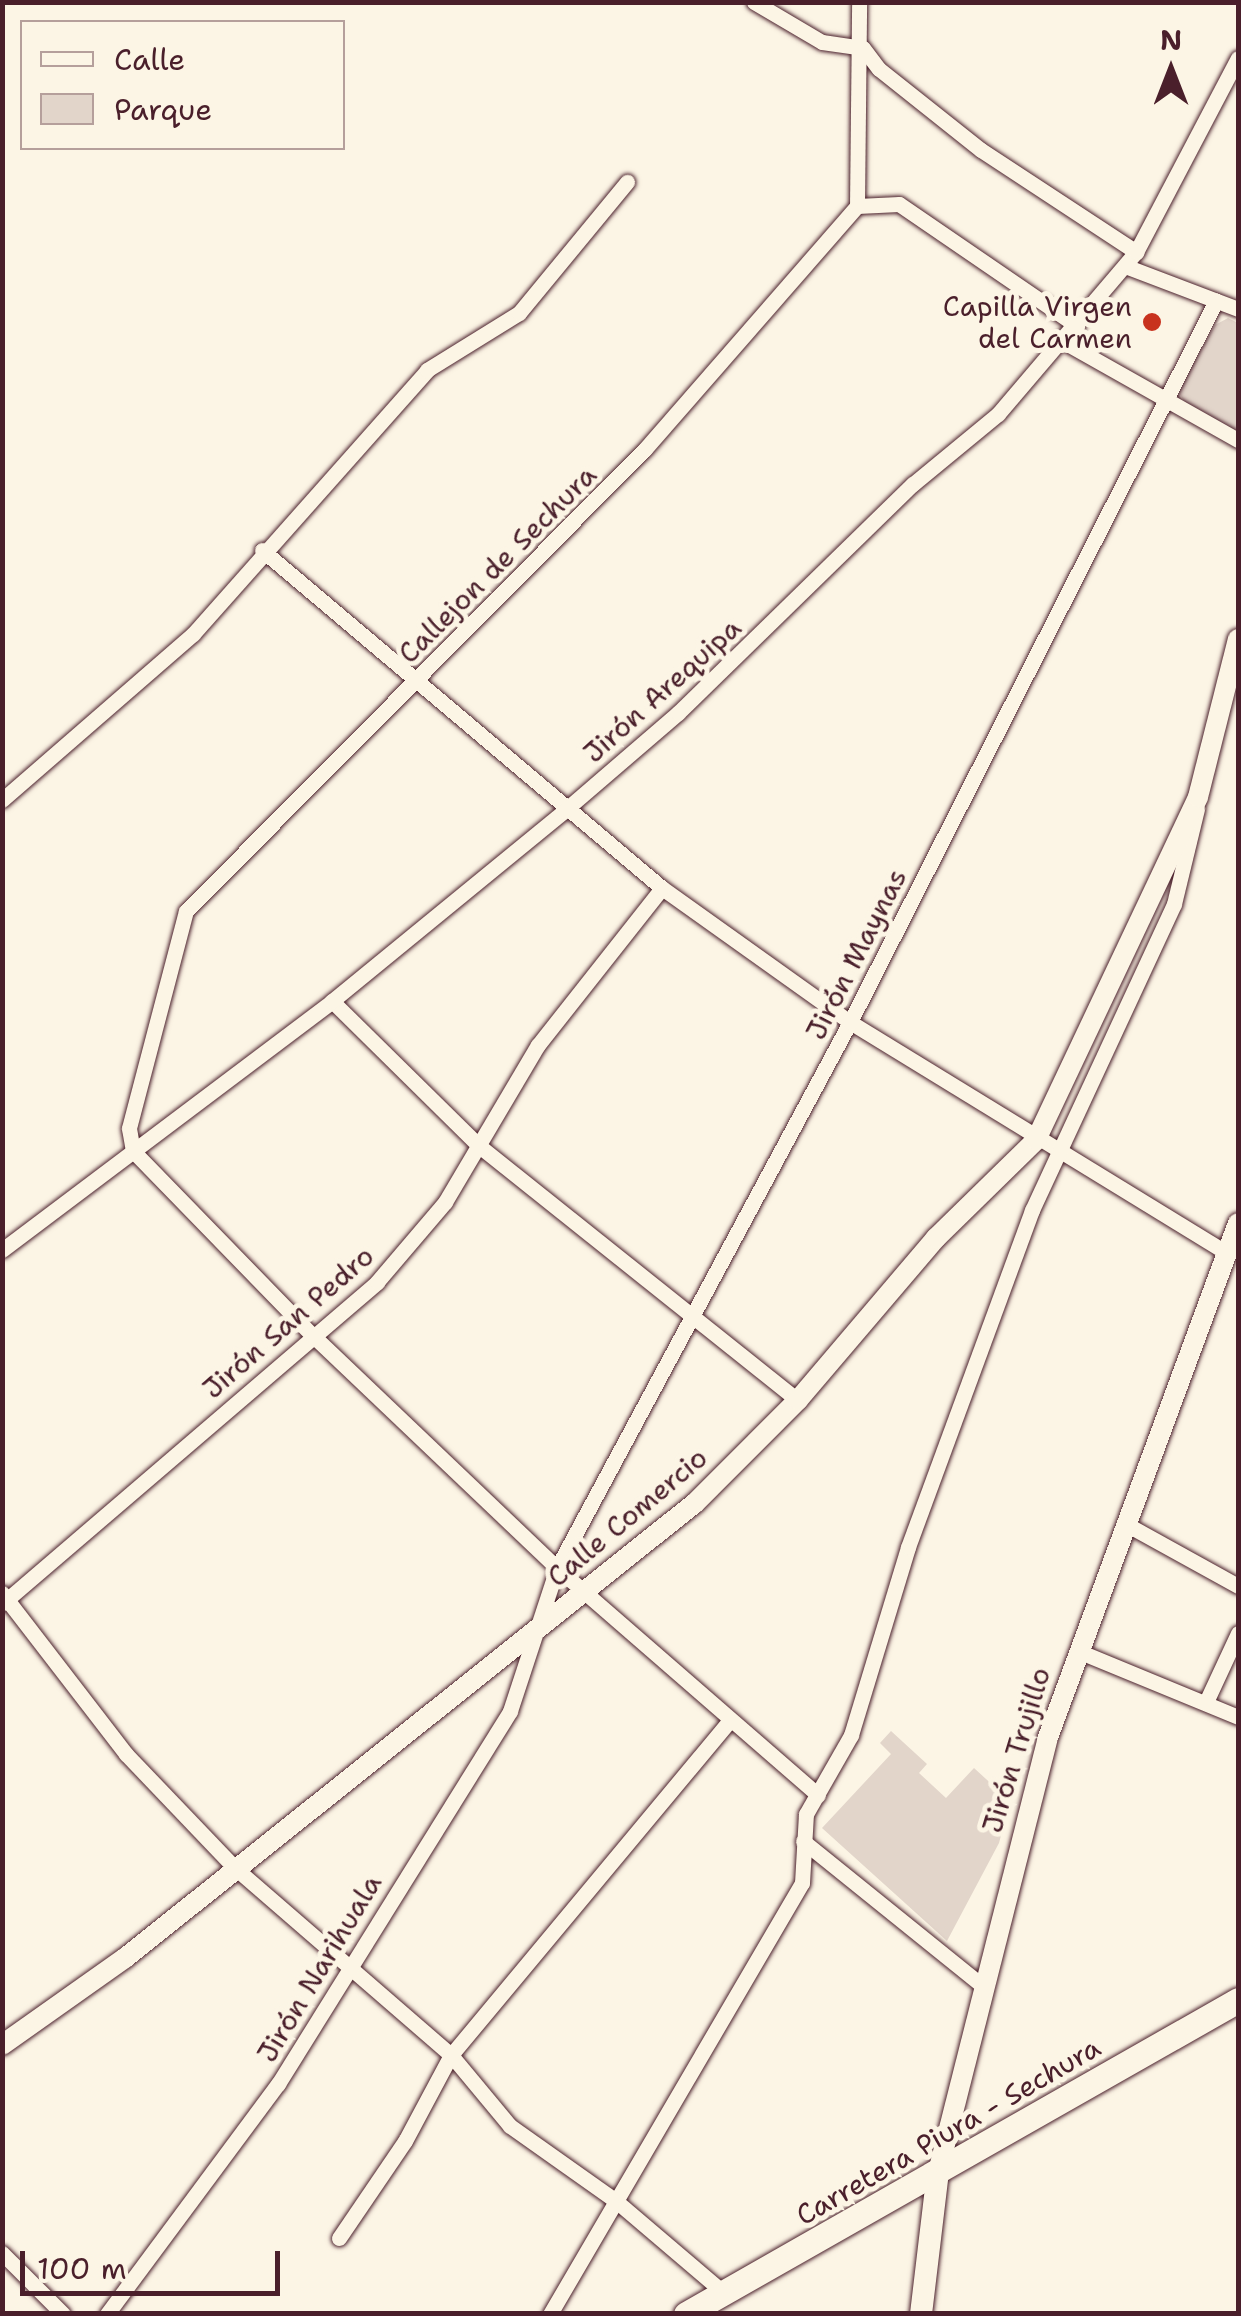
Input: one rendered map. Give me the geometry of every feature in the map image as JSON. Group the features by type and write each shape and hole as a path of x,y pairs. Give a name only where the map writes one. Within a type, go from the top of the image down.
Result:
{"main road":[{"name":"Carretera Piura - Sechura","path":"686,2314 1238,2000"},
{"name":"Jirón Trujillo","path":"922,2314 938,2172"}],"street":[{"path":"754,2 822,42 863,48 880,70 982,150 1136,252"},
{"path":"859,2 855,22 863,48 857,206 899,204 1077,326"},
{"name":"Jirón Arequipa","path":"2,1250 332,1002 564,811 678,714 913,484 998,414 1064,342 1136,252 1238,58"},
{"path":"2,800 193,634 262,550 428,370 519,313 627,182"},
{"name":"Callejon de Sechura","path":"133,1151 131,1106 186,911 645,449 857,206"},
{"path":"1125,266 1238,309"},
{"name":"Jirón Maynas","path":"534,1627 557,1568 850,1022 1161,400 1216,301"},
{"path":"1064,342 1238,440"},
{"path":"262,550 564,811 662,888 850,1022 1036,1140 1226,1252"},
{"name":"Calle Comercio","path":"550,2314 802,1883 806,1814 855,1724 908,1547 1032,1210 1062,1155 1174,904 1238,639"},
{"name":"Calle Comercio","path":"2,2045 126,1958 534,1627 695,1503 798,1400 936,1238 1036,1140 1198,798"},
{"name":"Jirón San Pedro","path":"5,1598 377,1282 445,1202 538,1045 662,888"},
{"path":"332,1002 478,1145 798,1400"},
{"path":"133,1151 312,1334 557,1568 728,1723 818,1795"},
{"name":"Jirón Trujillo","path":"938,2172 1029,1800 1124,1522 1238,1223"},
{"path":"1124,1522 1238,1586"},
{"path":"5,1598 126,1754 234,1867 345,1970 450,2056 510,2126 616,2201 723,2292"},
{"name":"Jirón Narihuala","path":"107,2314 278,2084 345,1970 510,1710 534,1627"},
{"path":"1206,1702 1238,1633"},
{"path":"1078,1652 1238,1717"},
{"path":"339,2238 405,2141 450,2056 728,1723"},
{"path":"804,1840 984,1987"},
{"path":"2,2253 63,2314"}],"green space":[{"path":"1228,318 1238,323 1238,432 1187,406 1178,391 1215,325"},
{"path":"891,1731 927,1764 919,1773 946,1798 974,1768 1010,1801 999,1843 947,1941 822,1828 891,1754 880,1743"}],"place":[{"name":"Capilla Virgen del Carmen","path":"1152,322"}]}
